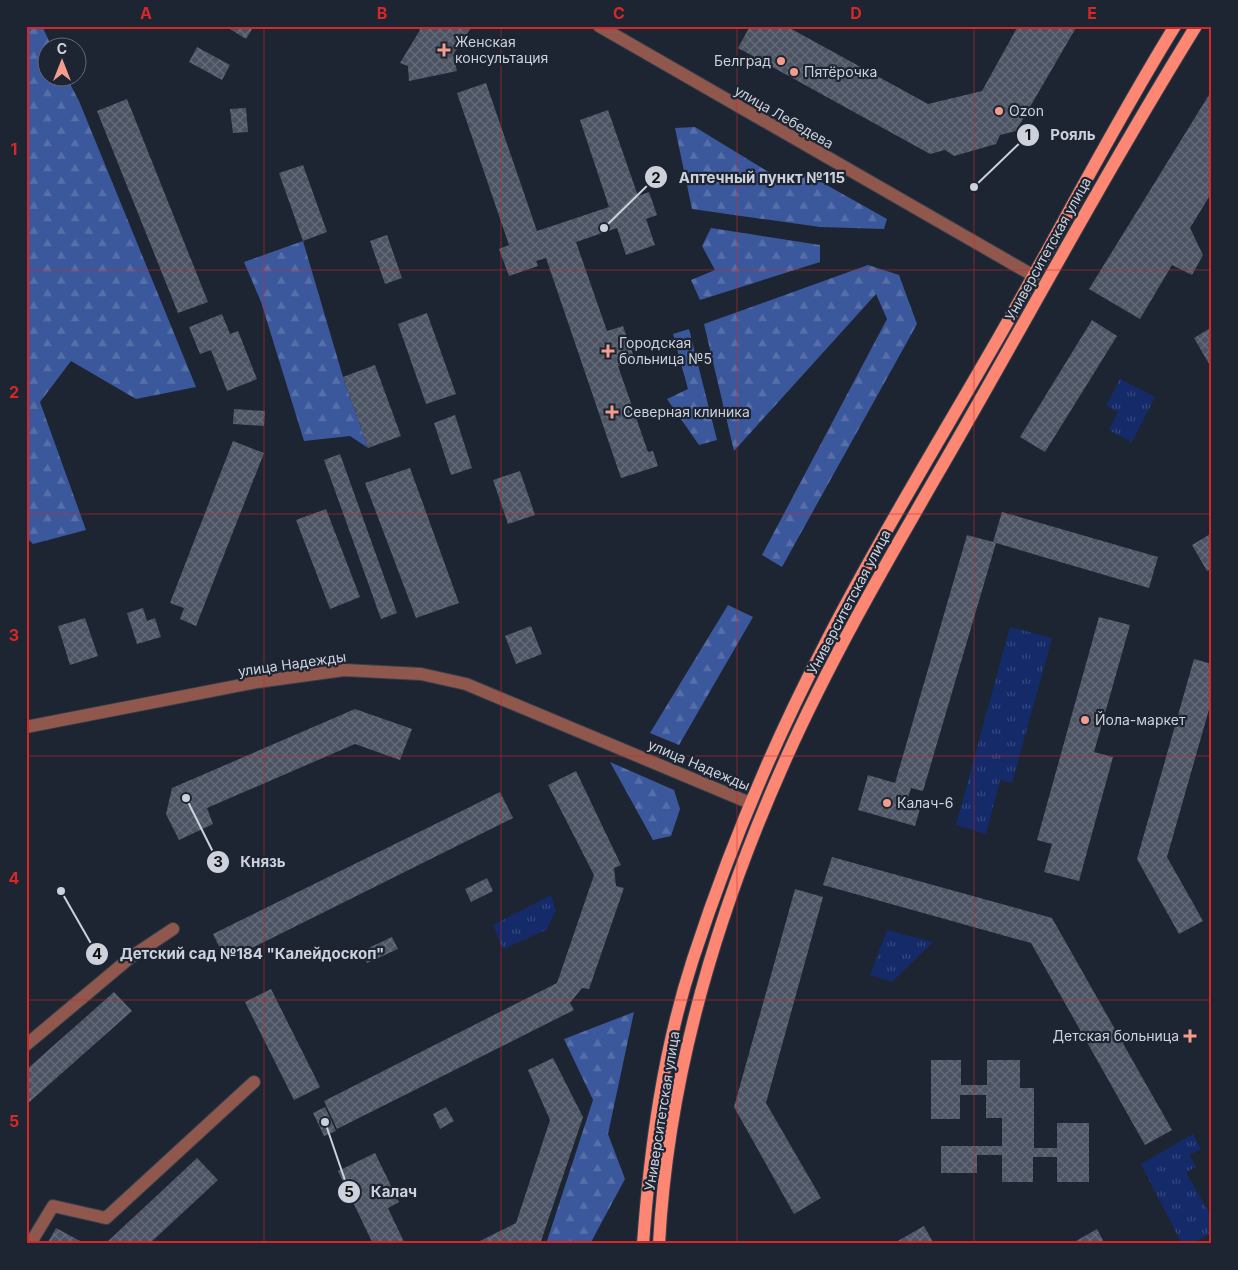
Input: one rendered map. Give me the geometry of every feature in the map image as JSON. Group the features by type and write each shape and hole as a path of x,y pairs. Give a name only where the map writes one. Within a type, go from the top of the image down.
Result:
{"main road":[{"name":"Университетская улица","path":"643,1244 647,1191 658,1108 674,1029 693,959 750,803 822,650 929,457 1034,276 1137,87 1175,26"},
{"name":"Университетская улица","path":"659,1244 669,1145 682,1066 695,1007 742,866 784,762 881,571 1047,284 1125,143 1196,26"},
{"path":"1034,276 1047,284"},
{"path":"929,457 943,465"},
{"path":"750,803 765,808"}],"street":[{"name":"улица Лебедева","path":"599,26 1034,276"},
{"name":"улица Надежды","path":"26,727 257,682 344,670 420,674 466,684 750,803"},
{"path":"26,1045 131,957 173,929"},
{"path":"30,1244 53,1206 106,1218 254,1082"}],"green space":[{"path":"26,26 42,26 48,38 38,38 38,88 72,88 196,387 136,399 71,361 40,402 86,530 33,544 26,537"},
{"path":"695,127 790,185 807,174 887,219 884,229 820,227 692,209 675,128"},
{"path":"711,228 820,245 820,262 700,300 691,280 715,270 702,246"},
{"path":"303,241 343,377 368,448 350,436 304,441 261,302 244,262"},
{"path":"868,265 899,275 917,324 782,567 762,555 887,319 876,294 734,451 704,324"},
{"path":"689,329 717,440 699,445 667,399 688,389 673,334"},
{"path":"1120,379 1155,397 1132,442 1109,430 1118,412 1106,406"},
{"path":"728,605 753,617 679,745 650,733"},
{"path":"1010,627 1052,638 1012,783 1000,780 986,834 956,825"},
{"path":"610,762 674,790 680,809 671,836 653,840"},
{"path":"551,895 556,911 546,930 503,949 493,925"},
{"path":"887,930 933,942 892,982 870,975"},
{"path":"634,1012 608,1134 625,1179 590,1244 546,1244 593,1100 564,1039"},
{"path":"1193,1134 1201,1149 1189,1155 1196,1167 1186,1172 1212,1218 1212,1232 1191,1244 1182,1244 1141,1164"}],"building":[{"path":"225,26 254,26 246,39"},
{"path":"417,26 472,26 453,55 457,71 409,81 408,66 400,63 420,30"},
{"path":"750,26 786,26 928,104 982,91 1018,26 1077,26 1016,131 1000,135 996,144 954,156 945,150 930,154 738,48"},
{"path":"197,47 230,65 222,80 189,62"},
{"path":"486,83 537,231 609,207 580,120 608,110 638,196 649,192 657,215 646,219 655,245 626,255 617,228 576,242 607,331 623,326 635,360 618,366 648,452 653,451 658,466 621,478 546,258 536,261 538,266 509,276 499,249 509,245 457,93"},
{"path":"1212,90 1212,192 1190,228 1203,255 1192,275 1172,265 1140,319 1089,289"},
{"path":"127,99 208,302 178,313 97,111"},
{"path":"246,108 248,132 233,133 230,109"},
{"path":"303,165 327,232 303,241 279,173"},
{"path":"387,235 402,278 385,284 370,241"},
{"path":"427,313 456,394 426,404 398,324"},
{"path":"222,314 230,334 238,331 257,379 227,391 211,350 200,354 189,327"},
{"path":"1092,320 1117,336 1045,452 1020,437"},
{"path":"1212,327 1212,369 1194,338"},
{"path":"375,365 401,436 368,448 343,377"},
{"path":"234,409 265,411 264,426 233,424"},
{"path":"455,415 472,468 451,475 434,423"},
{"path":"233,441 264,453 196,626 180,619 184,608 170,603"},
{"path":"340,454 397,613 381,619 324,460"},
{"path":"410,468 459,603 416,618 365,483"},
{"path":"520,471 535,515 508,524 493,480"},
{"path":"326,509 360,597 330,609 296,520"},
{"path":"1002,512 1158,557 1149,588 996,543 923,791 911,788 907,801 921,805 915,826 858,810 868,775 895,783 967,535 993,542"},
{"path":"1212,533 1212,569 1207,571 1192,545"},
{"path":"143,608 147,621 155,618 161,637 137,644 127,613"},
{"path":"1099,617 1130,625 1094,752 1113,757 1079,881 1044,872 1052,844 1037,840"},
{"path":"85,618 98,656 70,665 58,626"},
{"path":"531,626 542,654 516,664 505,636"},
{"path":"1194,659 1212,664 1212,699 1167,857 1203,921 1179,934 1137,859"},
{"path":"355,709 412,729 400,760 355,744 207,808 213,824 179,840 166,814 172,788"},
{"path":"576,771 621,865 614,868 616,886 624,888 589,989 582,988 570,1003 574,1010 337,1129 324,1101 557,983 594,875 548,785"},
{"path":"500,792 513,818 226,961 213,934"},
{"path":"832,857 1052,918 1172,1130 1145,1145 1031,943 823,885"},
{"path":"487,878 493,891 471,902 465,889"},
{"path":"795,889 823,897 766,1103 821,1198 794,1214 734,1107"},
{"path":"392,937 398,949 367,963 362,951"},
{"path":"271,989 320,1087 294,1100 245,1002"},
{"path":"114,992 132,1011 26,1105 26,1070"},
{"path":"553,1058 583,1117 540,1244 474,1244 516,1223 550,1120 528,1070"},
{"path":"931,1060 961,1060 961,1085 987,1085 987,1060 1020,1060 1020,1088 1034,1088 1034,1148 1057,1148 1057,1123 1089,1123 1089,1182 1057,1182 1057,1157 1033,1157 1033,1182 1002,1182 1002,1155 977,1155 977,1173 941,1173 941,1146 1002,1146 1002,1118 986,1118 986,1095 960,1095 960,1119 931,1119"},
{"path":"325,1107 336,1131 324,1136 313,1113"},
{"path":"446,1107 454,1121 440,1129 433,1114"},
{"path":"375,1153 399,1202 388,1208 405,1244 373,1244 338,1171"},
{"path":"197,1158 218,1180 149,1244 105,1244"},
{"path":"924,1226 934,1244 897,1244 896,1242"},
{"path":"56,1228 82,1242 81,1244 47,1244"},
{"path":"1097,1229 1105,1244 1071,1244"}],"place":[{"name":"Женская консультация","path":"444,50"},
{"name":"Белград","path":"781,61"},
{"name":"Пятёрочка","path":"794,72"},
{"name":"Ozon","path":"999,111"},
{"name":"Рояль","path":"974,187"},
{"name":"Аптечный пункт №115","path":"604,228"},
{"name":"Городская больница №5","path":"608,351"},
{"name":"Северная клиника","path":"612,412"},
{"name":"Йола-маркет","path":"1085,720"},
{"name":"Князь","path":"186,798"},
{"name":"Калач-6","path":"887,803"},
{"name":"Детский сад №184 \"Калейдоскоп\"","path":"61,891"},
{"name":"Детская больница","path":"1190,1036"},
{"name":"Калач","path":"325,1122"}]}
